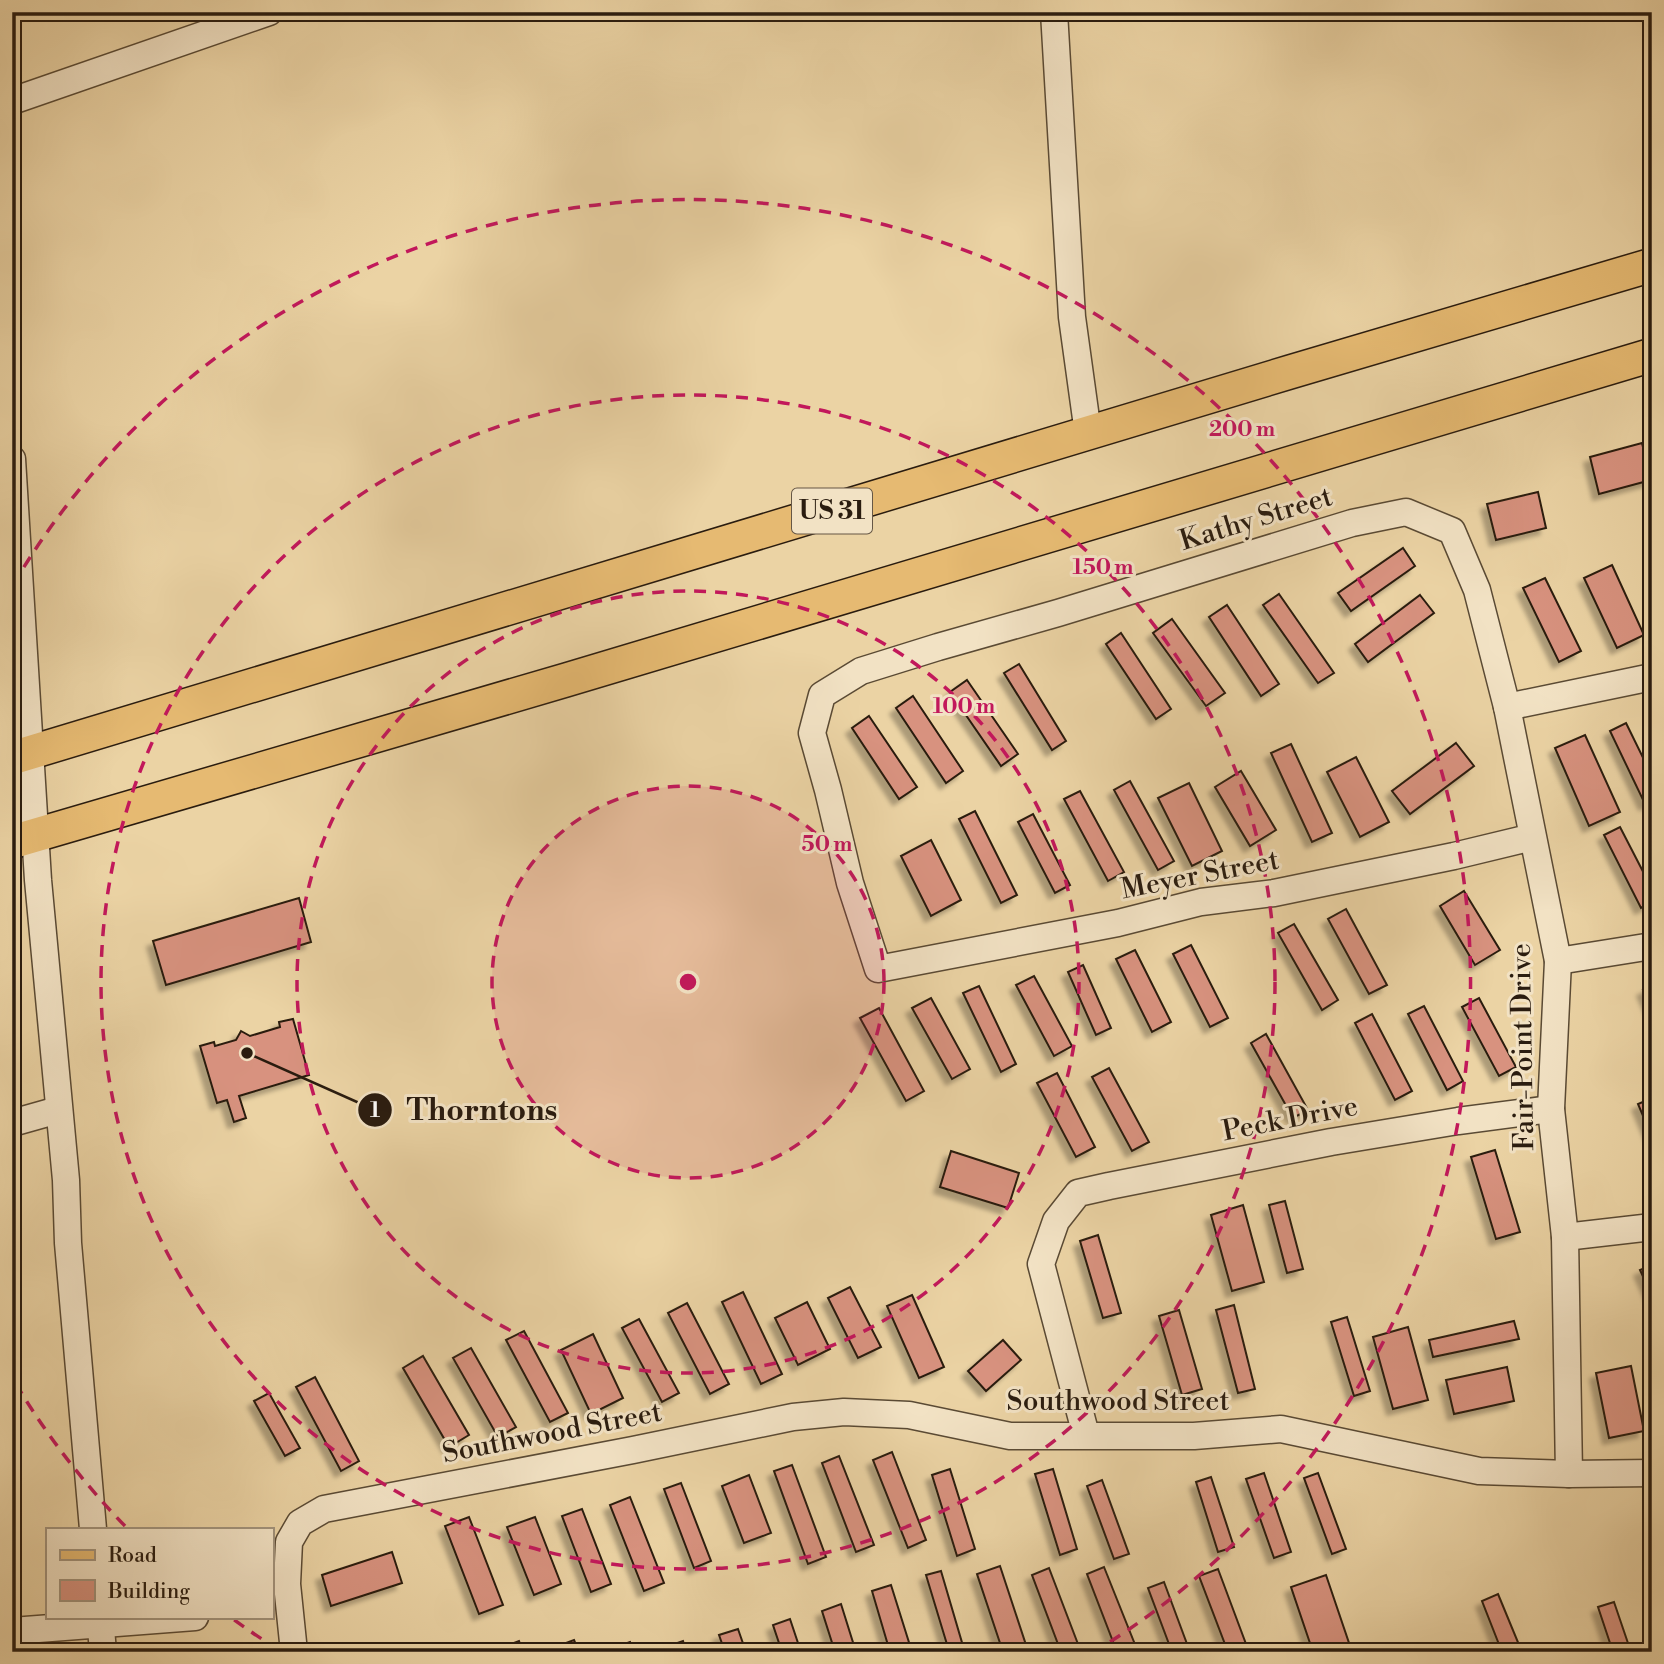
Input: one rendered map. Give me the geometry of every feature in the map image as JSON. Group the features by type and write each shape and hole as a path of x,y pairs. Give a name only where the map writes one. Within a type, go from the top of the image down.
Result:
{"main road":[{"name":"US 31","path":"21,755 1652,265"},
{"path":"24,839 553,684 1652,355"}],"street":[{"path":"12,101 269,12"},
{"path":"1054,12 1072,317 1088,433"},
{"path":"12,459 24,839 66,1180 69,1257 93,1528"},
{"name":"Kathy Street","path":"878,969 850,883 812,733 822,695 861,671 1352,523 1406,512 1452,531 1477,590 1507,707"},
{"path":"1507,707 1652,677"},
{"name":"Fair-Point Drive","path":"1507,707 1558,961 1551,1109 1564,1237 1569,1474"},
{"name":"Meyer Street","path":"878,969 1118,923 1201,902 1274,893 1533,837"},
{"path":"1558,961 1652,946"},
{"name":"Peck Drive","path":"1086,1435 1041,1264 1056,1221 1078,1193 1331,1142 1551,1109"},
{"path":"12,1123 58,1110"},
{"path":"1564,1237 1652,1227"},
{"name":"Southwood Street","path":"281,1609 287,1584 289,1542 300,1523 324,1509 793,1417 844,1412 909,1415 1010,1436 1194,1436 1281,1429 1479,1471 1652,1473"},
{"path":"281,1609 294,1652"},
{"path":"12,1631 100,1621 171,1618"},
{"path":"100,1621 103,1652"}],"building":[{"path":"1642,443 1651,480 1599,494 1590,457"},
{"path":"1538,492 1546,528 1496,540 1487,504"},
{"path":"1403,548 1415,566 1351,611 1338,593"},
{"path":"1612,565 1644,635 1617,648 1584,578"},
{"path":"1545,578 1581,651 1559,662 1523,588"},
{"path":"1279,594 1334,673 1318,683 1263,605"},
{"path":"1420,595 1434,613 1368,662 1355,644"},
{"path":"1227,605 1279,684 1261,696 1209,617"},
{"path":"1172,619 1225,693 1206,706 1153,633"},
{"path":"1121,633 1171,709 1156,719 1106,644"},
{"path":"1019,664 1066,741 1052,750 1004,673"},
{"path":"967,680 1018,754 1001,766 950,692"},
{"path":"913,696 963,771 946,783 896,708"},
{"path":"869,716 917,787 899,799 852,728"},
{"path":"1626,723 1652,776 1652,801 1645,804 1610,731"},
{"path":"1585,735 1620,812 1589,826 1555,748"},
{"path":"1456,743 1474,766 1410,814 1392,791"},
{"path":"1291,744 1332,833 1312,842 1271,753"},
{"path":"1356,757 1389,822 1360,837 1327,772"},
{"path":"1241,771 1276,830 1250,846 1215,787"},
{"path":"1130,781 1174,861 1158,870 1114,790"},
{"path":"1189,783 1222,851 1192,866 1158,798"},
{"path":"1080,791 1124,872 1108,881 1064,799"},
{"path":"975,811 1017,895 1001,903 959,819"},
{"path":"1033,814 1070,885 1055,893 1018,822"},
{"path":"1620,827 1652,889 1652,902 1641,908 1604,835"},
{"path":"931,840 961,900 931,916 901,856"},
{"path":"1464,891 1500,950 1475,965 1440,906"},
{"path":"299,898 311,942 166,985 153,941"},
{"path":"1346,909 1387,985 1369,994 1328,919"},
{"path":"1294,924 1338,1000 1322,1010 1278,933"},
{"path":"1191,945 1228,1018 1210,1027 1173,954"},
{"path":"1135,950 1171,1022 1152,1032 1116,959"},
{"path":"1083,965 1111,1028 1096,1035 1068,972"},
{"path":"1034,976 1072,1046 1054,1056 1016,985"},
{"path":"979,986 1016,1064 1001,1072 963,993"},
{"path":"1652,986 1652,1010 1643,990"},
{"path":"931,998 970,1069 952,1079 912,1008"},
{"path":"1479,998 1516,1067 1499,1076 1462,1007"},
{"path":"1424,1006 1463,1081 1447,1090 1408,1014"},
{"path":"879,1008 924,1091 906,1101 860,1018"},
{"path":"1372,1014 1412,1091 1395,1100 1355,1023"},
{"path":"293,1019 309,1075 239,1096 246,1118 234,1122 227,1100 217,1103 200,1046 214,1042 215,1046 236,1040 241,1031 250,1036 280,1027 279,1022"},
{"path":"1266,1034 1308,1110 1293,1118 1251,1043"},
{"path":"1109,1068 1149,1142 1132,1151 1092,1077"},
{"path":"1057,1073 1095,1147 1076,1157 1037,1083"},
{"path":"1652,1098 1652,1137 1638,1104"},
{"path":"1495,1150 1520,1232 1496,1239 1471,1157"},
{"path":"951,1151 1019,1173 1008,1208 940,1187"},
{"path":"1285,1201 1303,1269 1287,1273 1269,1205"},
{"path":"1243,1205 1264,1282 1232,1291 1211,1215"},
{"path":"1098,1235 1121,1313 1103,1318 1080,1241"},
{"path":"1652,1265 1652,1296 1640,1270"},
{"path":"850,1287 881,1347 858,1358 828,1298"},
{"path":"743,1292 782,1374 761,1384 722,1302"},
{"path":"912,1295 944,1367 919,1378 887,1306"},
{"path":"807,1302 830,1349 798,1365 775,1318"},
{"path":"687,1303 729,1384 710,1394 668,1313"},
{"path":"1234,1305 1255,1389 1238,1393 1216,1310"},
{"path":"1179,1310 1202,1389 1182,1395 1159,1316"},
{"path":"1347,1317 1370,1391 1354,1396 1331,1322"},
{"path":"639,1319 679,1393 662,1402 622,1328"},
{"path":"1514,1321 1519,1339 1433,1357 1429,1340"},
{"path":"1408,1327 1428,1400 1393,1409 1373,1337"},
{"path":"524,1331 568,1413 550,1422 506,1340"},
{"path":"593,1334 623,1398 591,1414 561,1350"},
{"path":"1003,1340 1021,1360 986,1391 968,1371"},
{"path":"471,1348 516,1427 498,1437 453,1358"},
{"path":"423,1356 469,1435 449,1447 403,1368"},
{"path":"1631,1366 1644,1431 1609,1438 1596,1373"},
{"path":"1507,1367 1514,1401 1454,1414 1446,1380"},
{"path":"315,1377 359,1461 341,1471 296,1387"},
{"path":"269,1393 300,1448 285,1456 254,1401"},
{"path":"892,1452 926,1540 908,1548 873,1460"},
{"path":"839,1456 874,1545 856,1552 822,1463"},
{"path":"792,1465 826,1557 808,1564 774,1471"},
{"path":"950,1469 975,1549 957,1556 932,1475"},
{"path":"1053,1469 1077,1549 1060,1555 1035,1474"},
{"path":"1264,1473 1291,1552 1274,1558 1246,1479"},
{"path":"1318,1473 1346,1549 1332,1554 1304,1478"},
{"path":"749,1475 771,1533 744,1543 722,1486"},
{"path":"1211,1477 1234,1547 1218,1552 1196,1482"},
{"path":"1102,1480 1129,1554 1114,1559 1087,1486"},
{"path":"681,1483 711,1561 694,1568 664,1489"},
{"path":"630,1497 664,1583 644,1591 610,1505"},
{"path":"582,1509 611,1584 591,1592 562,1516"},
{"path":"469,1517 503,1605 479,1614 445,1526"},
{"path":"535,1517 561,1584 534,1595 507,1527"},
{"path":"392,1552 402,1583 331,1606 322,1575"},
{"path":"1000,1566 1027,1648 1016,1652 1003,1652 977,1574"},
{"path":"1104,1567 1138,1652 1117,1652 1087,1574"},
{"path":"1049,1568 1081,1652 1061,1652 1032,1575"},
{"path":"1218,1569 1249,1652 1228,1652 1199,1576"},
{"path":"941,1571 963,1646 949,1651 926,1575"},
{"path":"1326,1575 1349,1643 1324,1652 1313,1652 1291,1587"},
{"path":"1164,1582 1190,1652 1172,1652 1148,1588"},
{"path":"891,1585 912,1652 890,1652 872,1591"},
{"path":"1498,1594 1522,1652 1502,1652 1482,1601"},
{"path":"1614,1602 1631,1652 1613,1652 1598,1607"},
{"path":"841,1604 856,1652 835,1652 822,1611"},
{"path":"790,1619 801,1652 782,1652 773,1625"},
{"path":"738,1629 746,1652 725,1652 719,1635"},
{"path":"574,1640 579,1652 557,1652 555,1647"},
{"path":"519,1641 523,1652 502,1652 501,1648"},
{"path":"683,1641 686,1652 667,1652 666,1647"},
{"path":"630,1642 633,1652 614,1652 613,1648"}],"place":[{"name":"Thorntons","path":"247,1053"}]}
